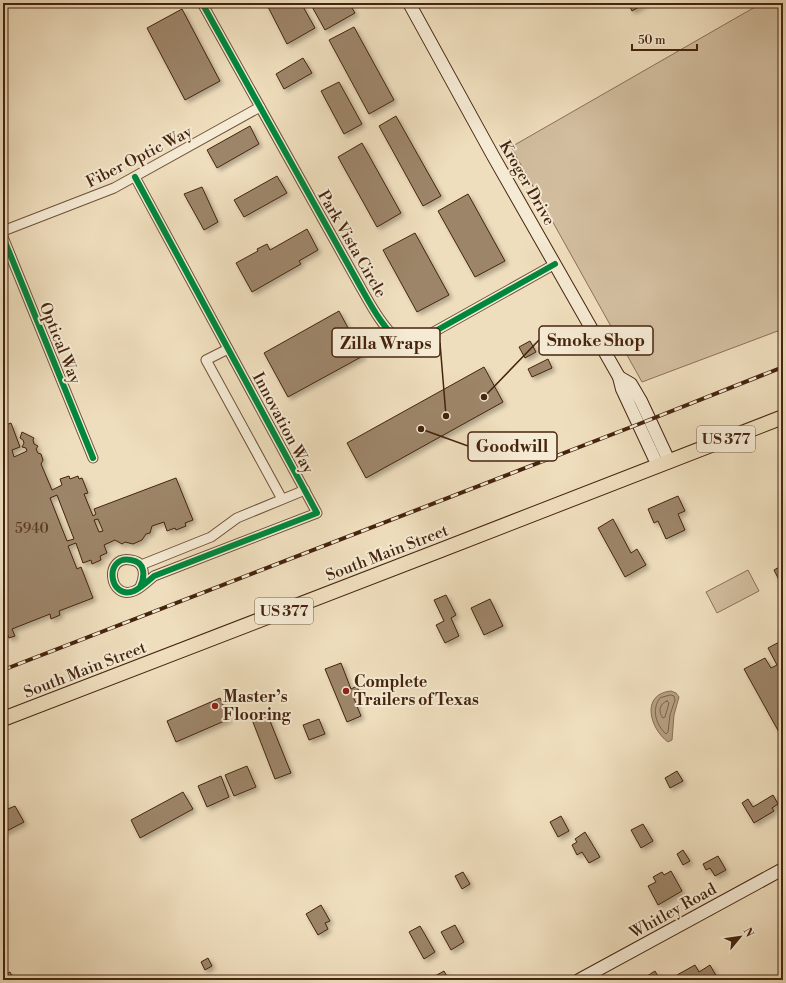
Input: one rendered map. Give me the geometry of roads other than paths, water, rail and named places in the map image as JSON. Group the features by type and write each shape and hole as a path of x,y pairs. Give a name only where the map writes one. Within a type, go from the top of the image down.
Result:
{"main road":[{"name":"Kroger Drive","path":"410,3 492,154 620,377 631,384 641,401 663,463"},
{"name":"South Main Street","path":"3,720 783,417"},
{"name":"Whitley Road","path":"579,980 783,869"}],"street":[{"name":"Park Vista Circle","path":"202,3 382,324 396,337 403,340 423,338 555,264"},
{"name":"Fiber Optic Way","path":"3,231 114,188 260,107"},
{"name":"Innovation Way","path":"135,177 317,513 154,576 140,587"},
{"name":"Optical Way","path":"3,237 93,458"},
{"path":"228,349 206,360 282,500"},
{"name":"Innovation Way","path":"140,565 211,537 236,518 304,490"},
{"path":"123,560 131,560 140,565 144,575 144,580 140,587 130,592 119,589 114,584 112,574 116,565 123,560"}],"water":[{"path":"671,691 676,693 679,697 674,715 672,740 668,742 657,729 651,713 655,698 661,694"}],"railway":[{"path":"3,670 783,367"}],"place":[{"name":"Smoke Shop","path":"484,397"},
{"name":"Zilla Wraps","path":"446,416"},
{"name":"Goodwill","path":"421,429"},
{"name":"Complete Trailers of Texas","path":"346,691"},
{"name":"Master’s Flooring","path":"215,706"}]}
